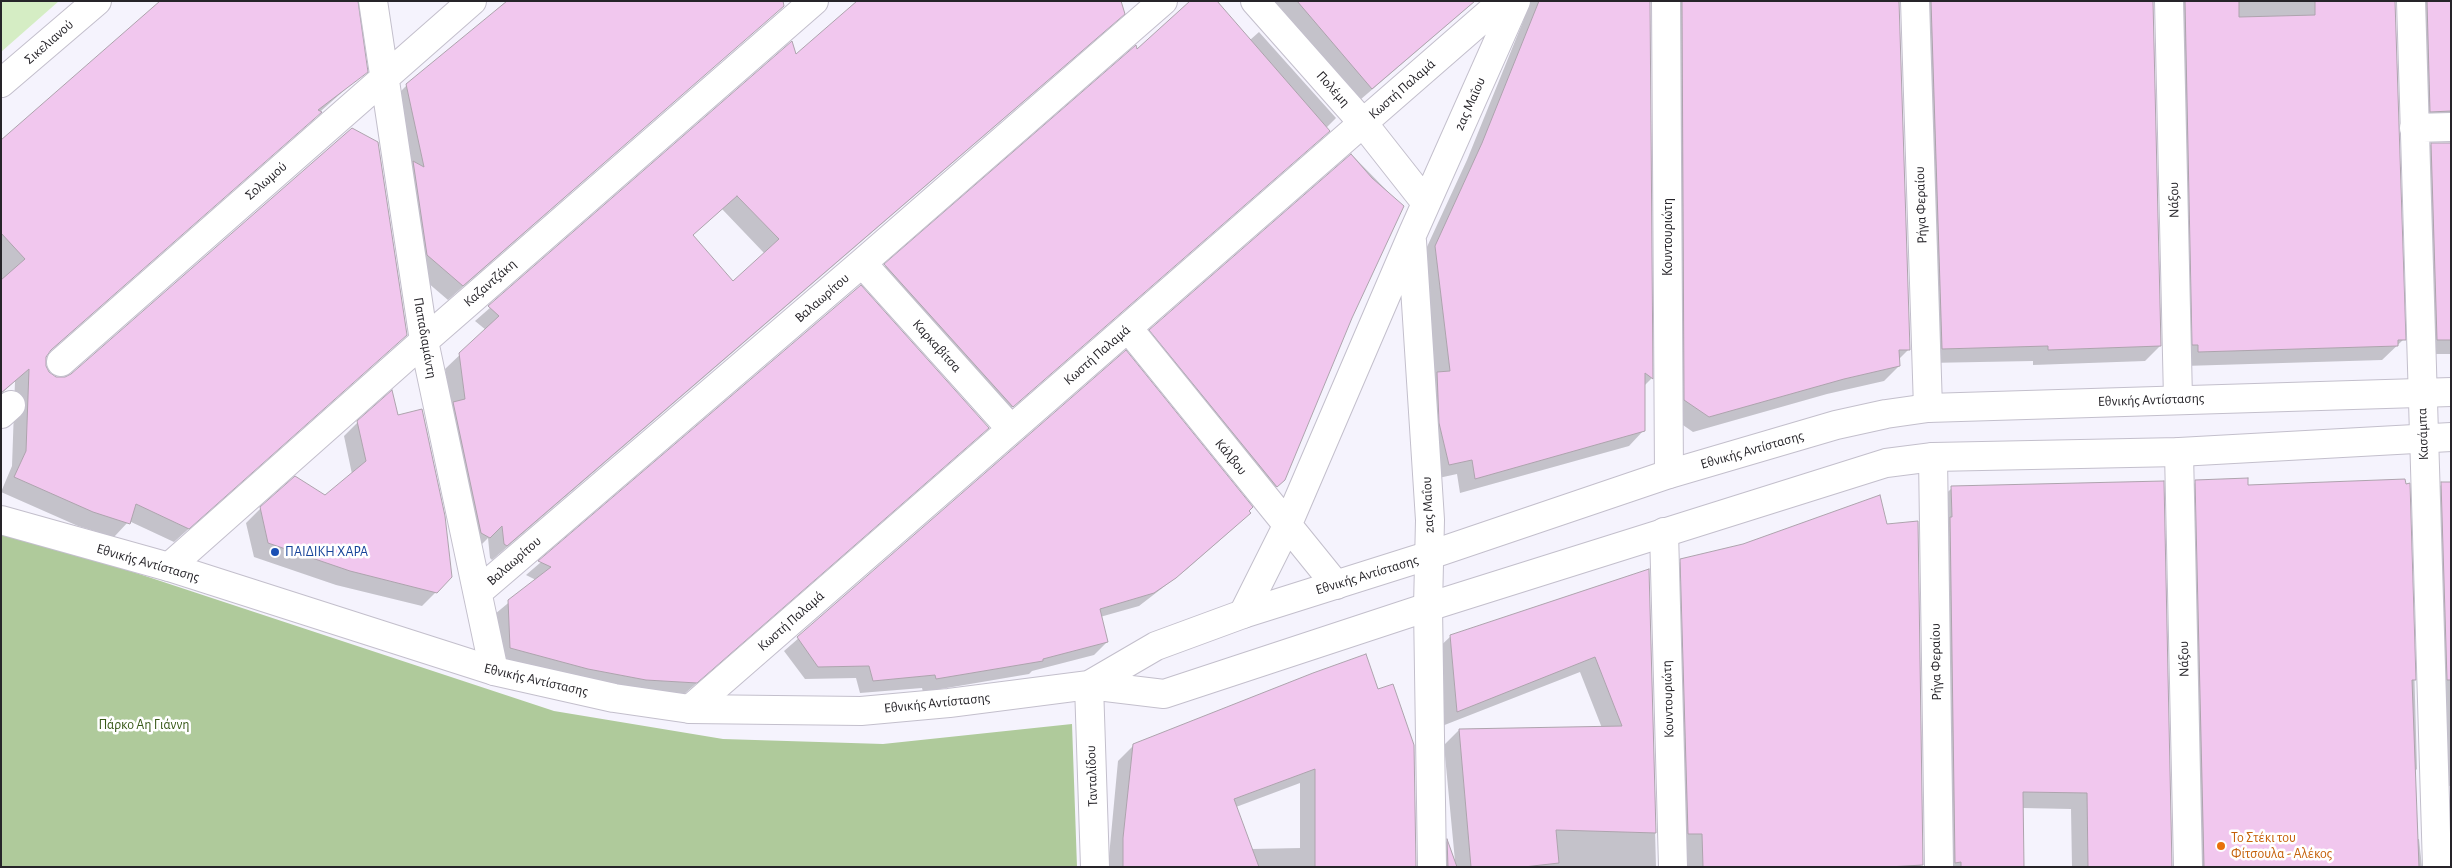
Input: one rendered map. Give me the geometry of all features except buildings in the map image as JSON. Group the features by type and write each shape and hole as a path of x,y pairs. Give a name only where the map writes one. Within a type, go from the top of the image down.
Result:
{"street":[{"name":"Σικελιανού","path":"1,83 97,1"},
{"name":"Παπαδιαμάντη","path":"373,1 424,341 494,671"},
{"name":"Σολωμού","path":"61,362 472,1"},
{"name":"Καζαντζάκη","path":"169,567 424,341 814,1"},
{"name":"Βαλαωρίτου","path":"478,592 862,263 1163,1"},
{"name":"Πολέμη","path":"1255,1 1363,123 1426,203"},
{"name":"Κωστή Παλαμά","path":"690,709 1503,1"},
{"name":"2ας Μαΐου","path":"1243,614 1287,526 1412,235 1516,1"},
{"name":"Κουντουριώτη","path":"1666,1 1669,474"},
{"name":"Ρήγα Φεραίου","path":"1915,1 1928,408"},
{"name":"Νάξου","path":"2169,1 2178,399"},
{"name":"Κασάμπα","path":"2411,1 2423,438 2443,800 2437,867"},
{"path":"2414,128 2451,127"},
{"name":"2ας Μαΐου","path":"1412,235 1430,556 1428,606 1432,867"},
{"name":"Καρκαβίτσα","path":"862,263 1012,430"},
{"name":"Κάλβου","path":"1128,328 1336,585"},
{"name":"Εθνικής Αντίστασης","path":"1090,685 1156,646 1243,614 1430,556 1669,474 1836,425 1886,414 1928,408 2451,392"},
{"name":"Εθνικής Αντίστασης","path":"1,520 169,567 494,671 614,698 690,709 861,711 958,702 1090,685 1164,694 1428,606 1886,463 1934,457 2179,452 2451,437"},
{"name":"Νάξου","path":"2179,452 2188,867"},
{"name":"Ρήγα Φεραίου","path":"1934,457 1939,867"},
{"name":"Κουντουριώτη","path":"1664,532 1673,867"},
{"name":"Τανταλίδου","path":"1090,685 1095,867"}],"green space":[{"path":"1,1 59,1 1,52"},
{"name":"Πάρκο Αη Γιάννη","path":"1,532 118,567 554,711 723,739 883,744 1072,724 1077,867 1,867"}],"place":[{"name":"ΠΑΙΔΙΚΗ ΧΑΡΑ","path":"275,552"},
{"name":"Το Στέκι του Φίτσουλα - Αλέκος","path":"2221,846"}]}
